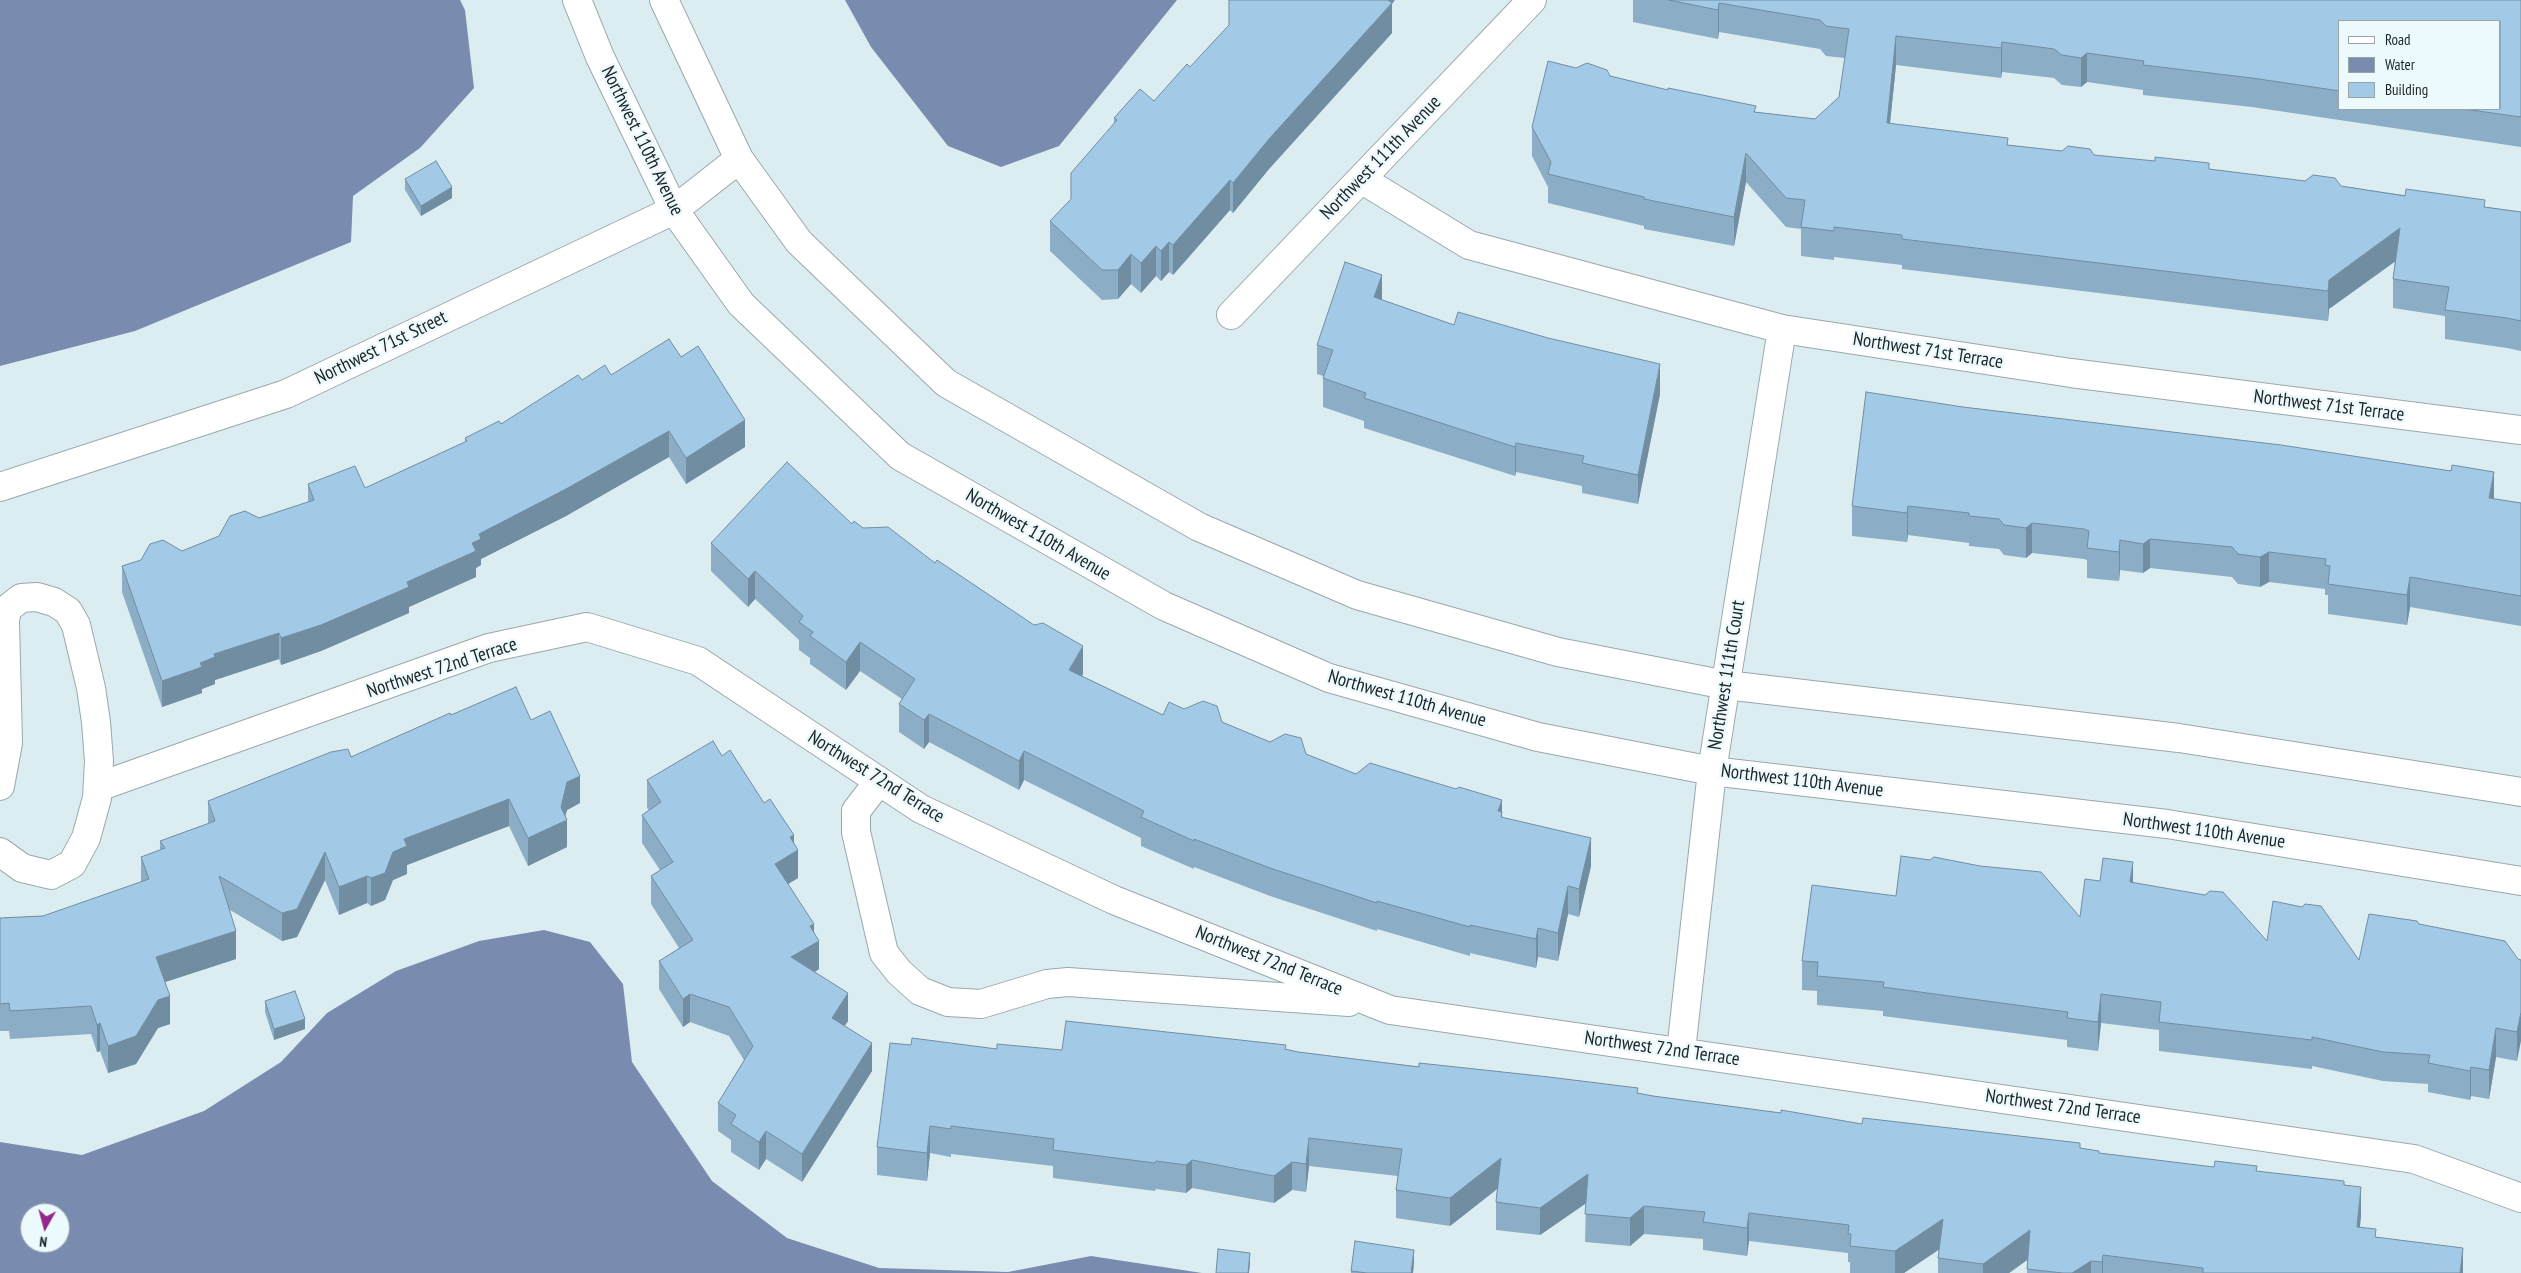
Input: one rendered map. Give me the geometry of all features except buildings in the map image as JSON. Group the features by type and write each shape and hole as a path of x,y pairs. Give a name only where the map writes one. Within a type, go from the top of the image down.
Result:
{"street":[{"name":"Northwest 110th Avenue","path":"578,0 600,57 674,210 741,304 900,456 1164,606 1330,678 1538,737 1712,771 2167,824 2521,881"},
{"path":"664,0 739,159 799,242 946,383 1199,527 1357,595 1558,652 1726,685 2179,738 2521,792"},
{"name":"Northwest 111th Avenue","path":"1231,315 1532,0"},
{"name":"Northwest 71st Street","path":"0,487 286,394 674,210 739,159"},
{"name":"Northwest 71st Terrace","path":"1361,179 1469,245 1782,329 2071,373 2521,430"},
{"name":"Northwest 111th Court","path":"1681,1051 1712,771 1782,329"},
{"path":"0,786 8,743 5,621 8,609 21,598 37,597 54,602 68,611 76,625 91,688 99,761 98,787 86,838 72,864 51,875 22,868 0,852"},
{"name":"Northwest 72nd Terrace","path":"98,787 489,648 587,627 698,661 922,809 1114,900 1390,1010 2414,1159 2521,1198"},
{"path":"879,781 856,811 856,832 884,953 898,972 920,991 948,1002 981,1004 1047,984 1068,982 1377,1004"}],"water":[{"path":"0,0 460,0 465,10 474,88 420,148 353,196 351,242 135,331 0,366"},
{"path":"845,0 1177,0 1059,146 1001,167 948,146 871,47"},
{"path":"544,930 590,942 623,984 632,1062 712,1181 787,1238 879,1268 1008,1272 1091,1256 1202,1273 0,1273 0,1142 82,1155 204,1111 281,1062 327,1013 396,971 479,941"}]}
